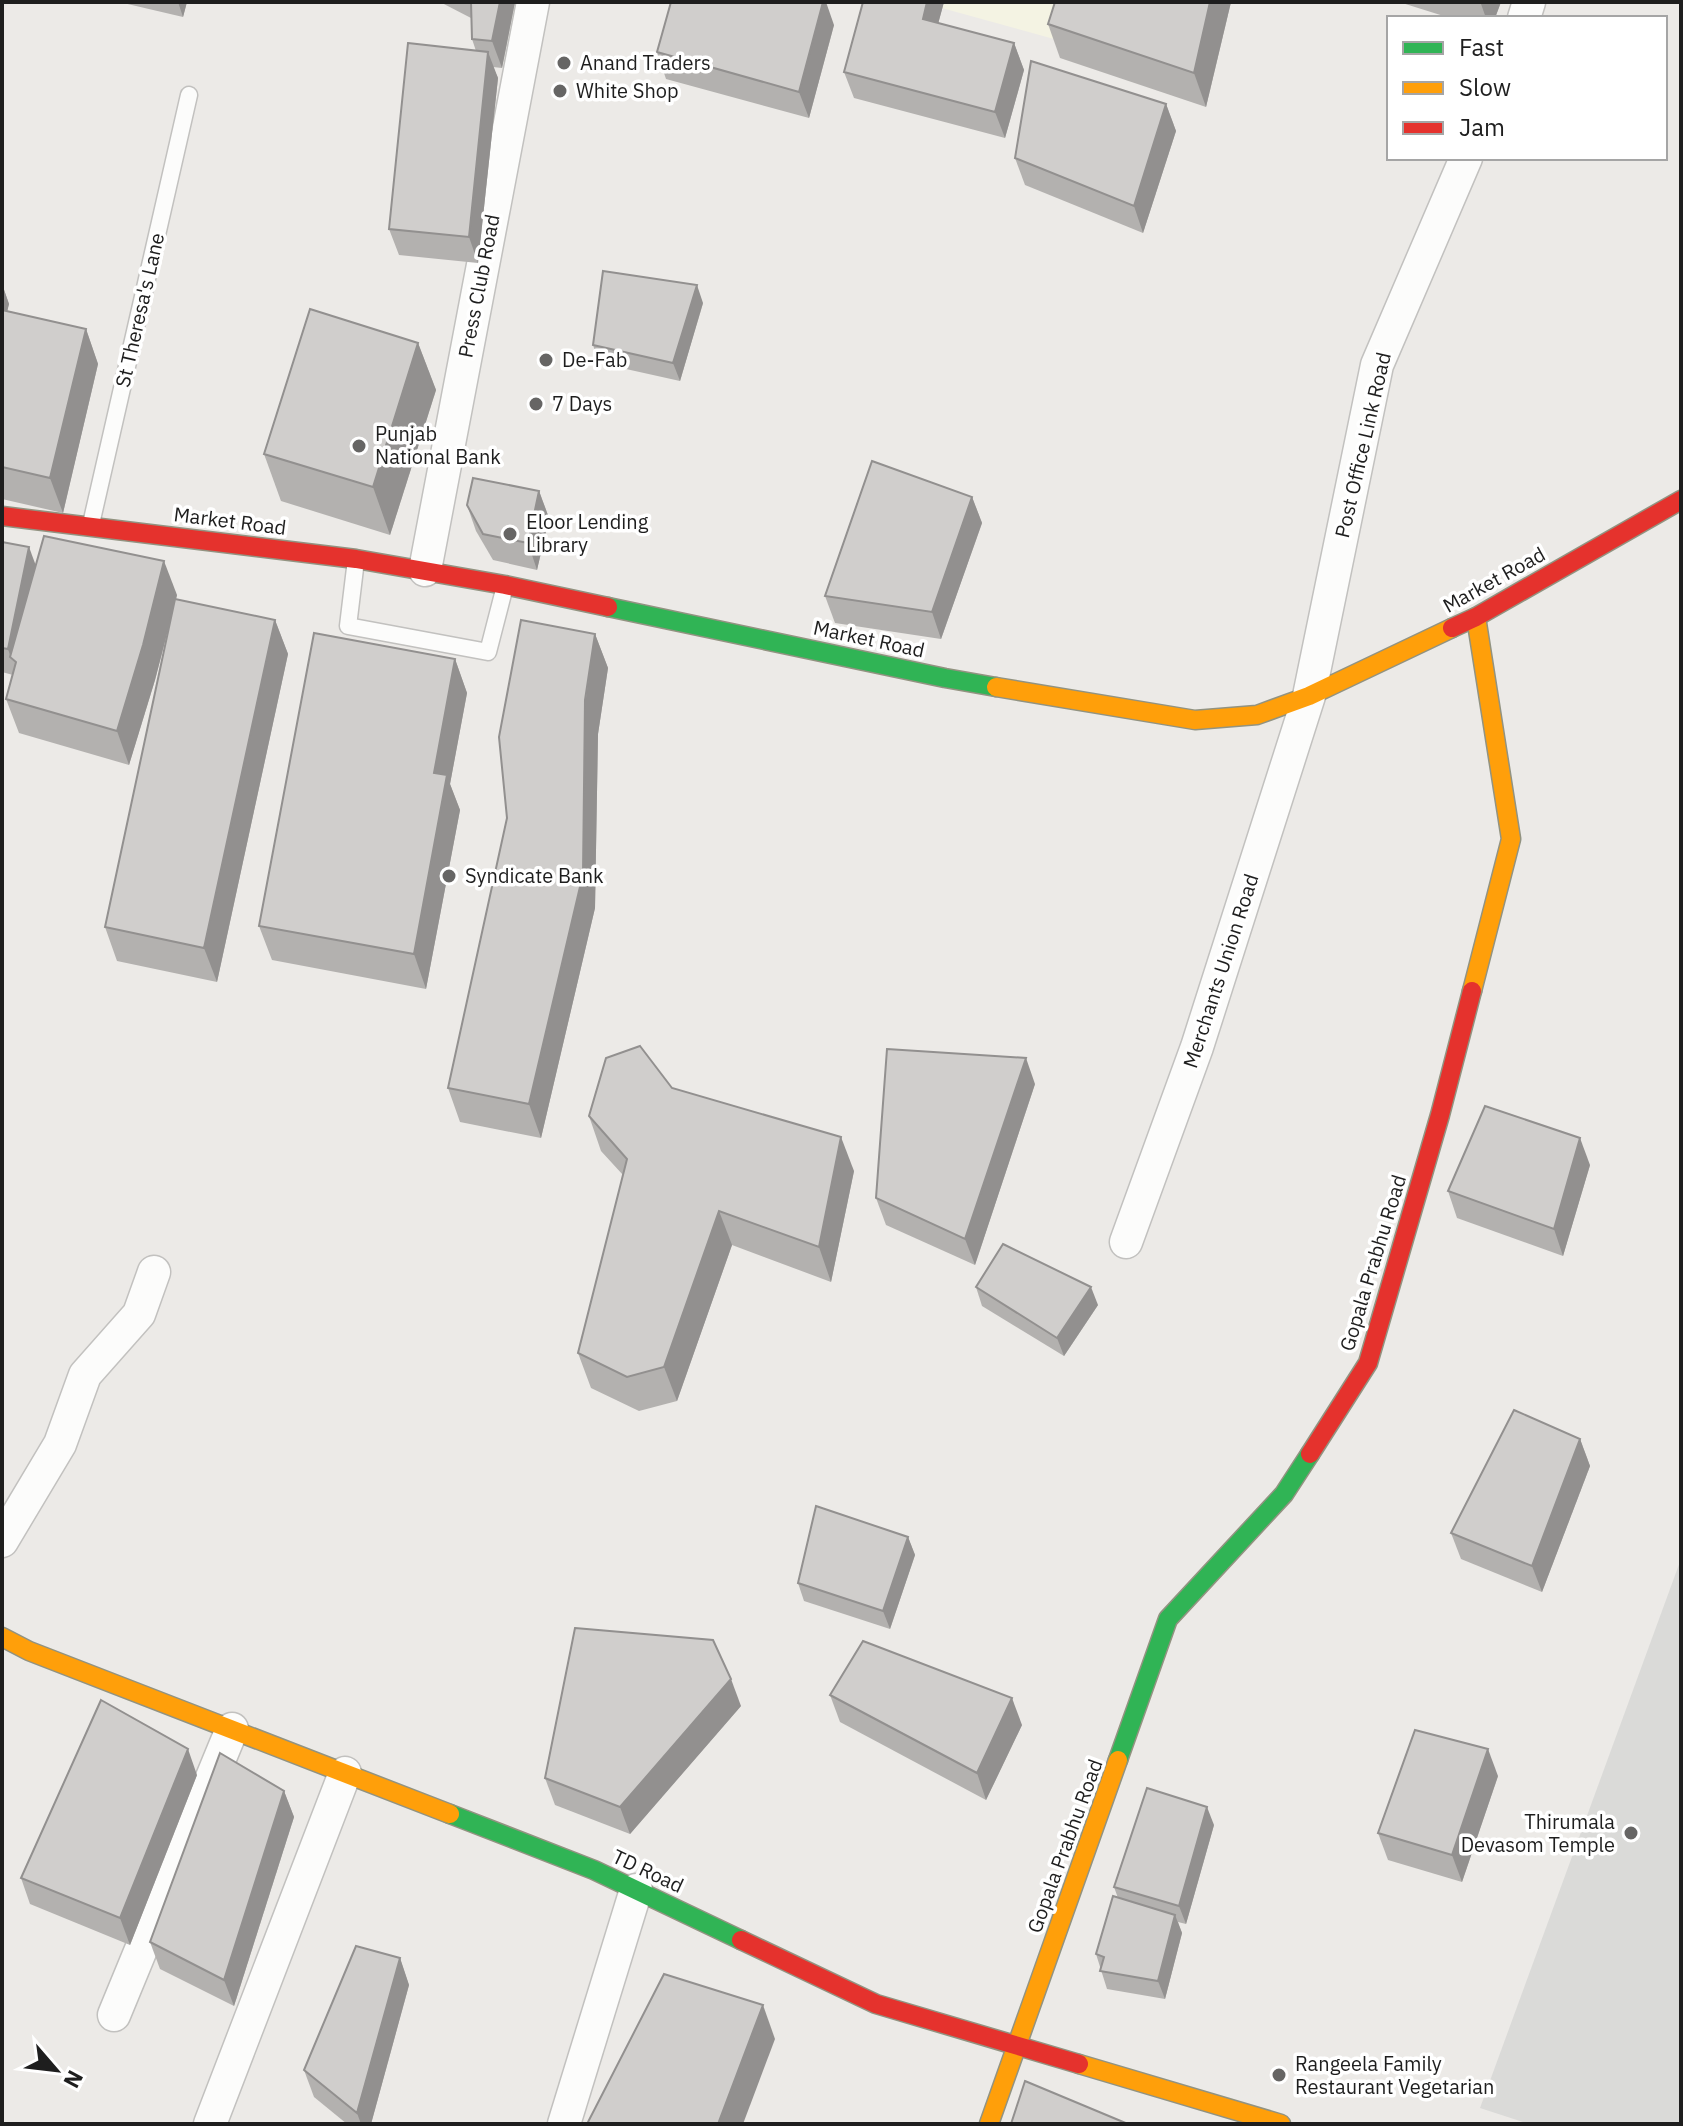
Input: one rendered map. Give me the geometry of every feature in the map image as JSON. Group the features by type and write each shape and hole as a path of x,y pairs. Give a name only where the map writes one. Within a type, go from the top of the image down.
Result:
{"street":[{"name":"Press Club Road","path":"425,570 533,2"},
{"name":"Post Office Link Road","path":"1309,696 1377,365 1465,160"},
{"name":"Market Road","path":"2,516 425,570 945,678 1195,720 1257,715 1309,696 1476,617 1681,500"},
{"name":"Gopala Prabhu Road","path":"989,2124 1168,1619 1284,1494 1368,1363 1440,1115 1511,839 1476,617"},
{"name":"Merchants Union Road","path":"1126,1242 1197,1047 1309,696"},
{"path":"2,1541 60,1444 85,1375 139,1314 154,1272"},
{"name":"TD Road","path":"2,1637 29,1651 594,1870 876,2004 1263,2122"},
{"path":"114,2015 232,1729"},
{"path":"210,2124 345,1773"},
{"path":"564,2124 636,1890"}],"lane":[{"name":"St Theresa's Lane","path":"91,526 189,95"},
{"path":"356,559 348,626 488,652 505,585"}],"shaded area":[{"path":"920,2 1065,2 1054,39"},
{"name":"Thirumala Devasom Temple","path":"1681,1559 1681,2124 1529,2124 1480,2108"}],"building":[{"path":"471,2 500,2 492,41 472,39"},
{"path":"671,2 823,2 799,92 657,52"},
{"path":"863,2 927,2 923,19 1014,43 995,112 844,72"},
{"path":"1055,2 1210,2 1194,73 1048,24"},
{"path":"408,43 488,52 469,237 389,229"},
{"path":"1031,61 1166,104 1134,206 1015,158"},
{"path":"603,271 697,285 673,363 593,345"},
{"path":"310,309 418,343 373,487 264,454"},
{"path":"2,310 86,329 50,478 2,467"},
{"path":"872,461 972,497 932,612 825,596"},
{"path":"473,478 539,491 528,543 483,534 467,505"},
{"path":"44,536 164,561 117,731 6,699 16,662 10,657"},
{"path":"2,542 29,547 8,649 2,648"},
{"path":"175,599 275,620 204,948 105,927"},
{"path":"521,620 595,634 585,700 583,874 529,1104 448,1088 507,818 499,737"},
{"path":"314,633 455,659 434,773 447,775 414,954 259,926"},
{"path":"640,1046 672,1088 841,1137 819,1247 719,1211 664,1367 627,1377 578,1353 627,1159 589,1116 606,1058"},
{"path":"887,1049 1026,1058 965,1239 876,1198"},
{"path":"1485,1106 1580,1138 1554,1229 1448,1191"},
{"path":"1003,1244 1091,1287 1057,1338 976,1287"},
{"path":"1514,1410 1580,1439 1532,1566 1451,1533"},
{"path":"816,1506 908,1537 883,1611 798,1583"},
{"path":"575,1628 713,1640 731,1679 620,1807 545,1778"},
{"path":"863,1641 1012,1698 977,1773 830,1695"},
{"path":"101,1700 188,1749 120,1918 21,1878"},
{"path":"1415,1730 1488,1749 1452,1855 1378,1833"},
{"path":"220,1753 284,1791 224,1980 150,1942"},
{"path":"1147,1788 1207,1807 1179,1906 1114,1887"},
{"path":"1113,1896 1175,1915 1158,1981 1100,1971 1104,1957 1096,1954"},
{"path":"356,1946 400,1958 357,2113 304,2070"},
{"path":"664,1974 763,2005 718,2124 587,2124"},
{"path":"1025,2081 1128,2124 1011,2124"}],"traffic: fast":[{"path":"608,607 996,687"},
{"path":"1118,1760 1168,1619 1284,1494 1310,1454"},
{"path":"450,1814 594,1870 741,1940"}],"traffic: slow":[{"path":"1472,991 1511,839 1476,617"},
{"path":"996,687 1195,720 1257,715 1309,696 1452,628"},
{"path":"2,1637 29,1651 450,1814"},
{"path":"989,2124 1118,1760"},
{"path":"1079,2064 1281,2124"}],"traffic: jam":[{"path":"1452,628 1681,500"},
{"path":"2,516 356,559 608,607"},
{"path":"1310,1454 1368,1363 1440,1115 1472,991"},
{"path":"741,1940 876,2004 1079,2064"}],"place":[{"name":"Anand Traders","path":"564,63"},
{"name":"White Shop","path":"560,91"},
{"name":"De-Fab","path":"546,360"},
{"name":"7 Days","path":"536,404"},
{"name":"Punjab National Bank","path":"359,446"},
{"name":"Eloor Lending Library","path":"510,534"},
{"name":"Syndicate Bank","path":"449,876"},
{"name":"Thirumala Devasom Temple","path":"1631,1833"},
{"name":"Rangeela Family Restaurant Vegetarian","path":"1279,2075"}]}
